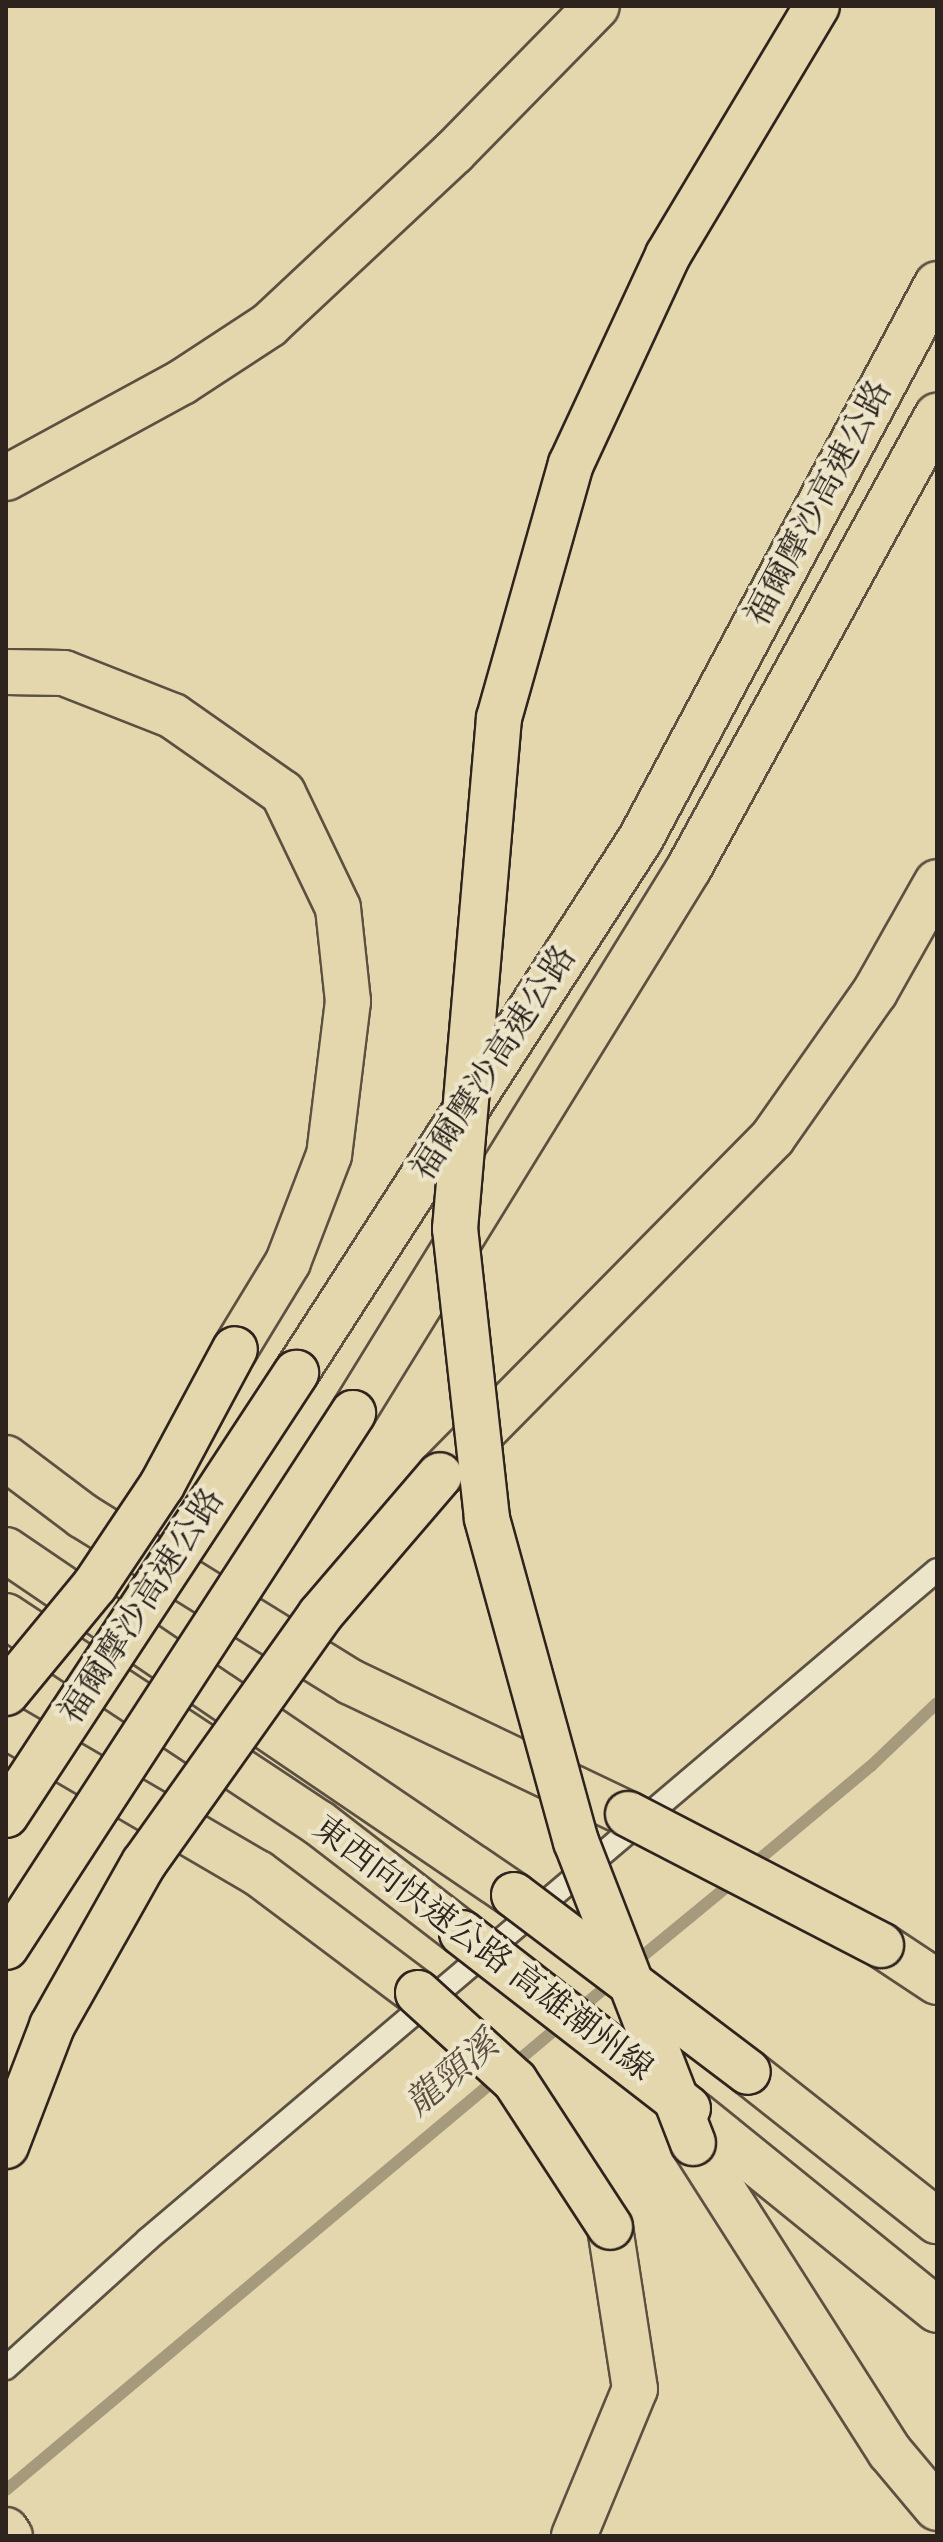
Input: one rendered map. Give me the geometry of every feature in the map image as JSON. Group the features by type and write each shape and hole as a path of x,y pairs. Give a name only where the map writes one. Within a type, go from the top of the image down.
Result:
{"highway":[{"path":"6,478 169,390 269,325 454,152 597,6"},
{"path":"817,6 668,255 571,464 499,718 455,1229 487,1518 576,1842 693,2143 890,2452 937,2508"},
{"name":"福爾摩沙高速公路","path":"6,1815 641,838 937,284"},
{"name":"福爾摩沙高速公路","path":"6,1947 353,1413 689,868 937,416"},
{"path":"6,672 64,673 173,716 283,793 338,908 348,1001 329,1155 288,1262 235,1349 162,1485 104,1572 6,1693"},
{"path":"6,2146 52,2026 144,1863 320,1615 440,1475 773,1137 875,992 937,882"},
{"path":"6,1458 83,1516 351,1682 628,1814 881,1945 937,1982"},
{"name":"東西向快速公路 高雄潮州線","path":"6,1550 514,1895 748,2072 937,2221"},
{"name":"東西向快速公路 高雄潮州線","path":"6,1616 319,1823 695,2114 937,2310"},
{"path":"6,1726 258,1873 418,1993 515,2081 610,2227 635,2389 574,2536"},
{"path":"6,2530 10,2536"}],"lane":[{"path":"6,2368 147,2240 937,1570"}],"waterway":[{"name":"龍頸溪","path":"750,1867 871,1766 937,1703"},
{"name":"龍頸溪","path":"633,1964 736,1879"},
{"name":"龍頸溪","path":"6,2490 613,1981"}]}
